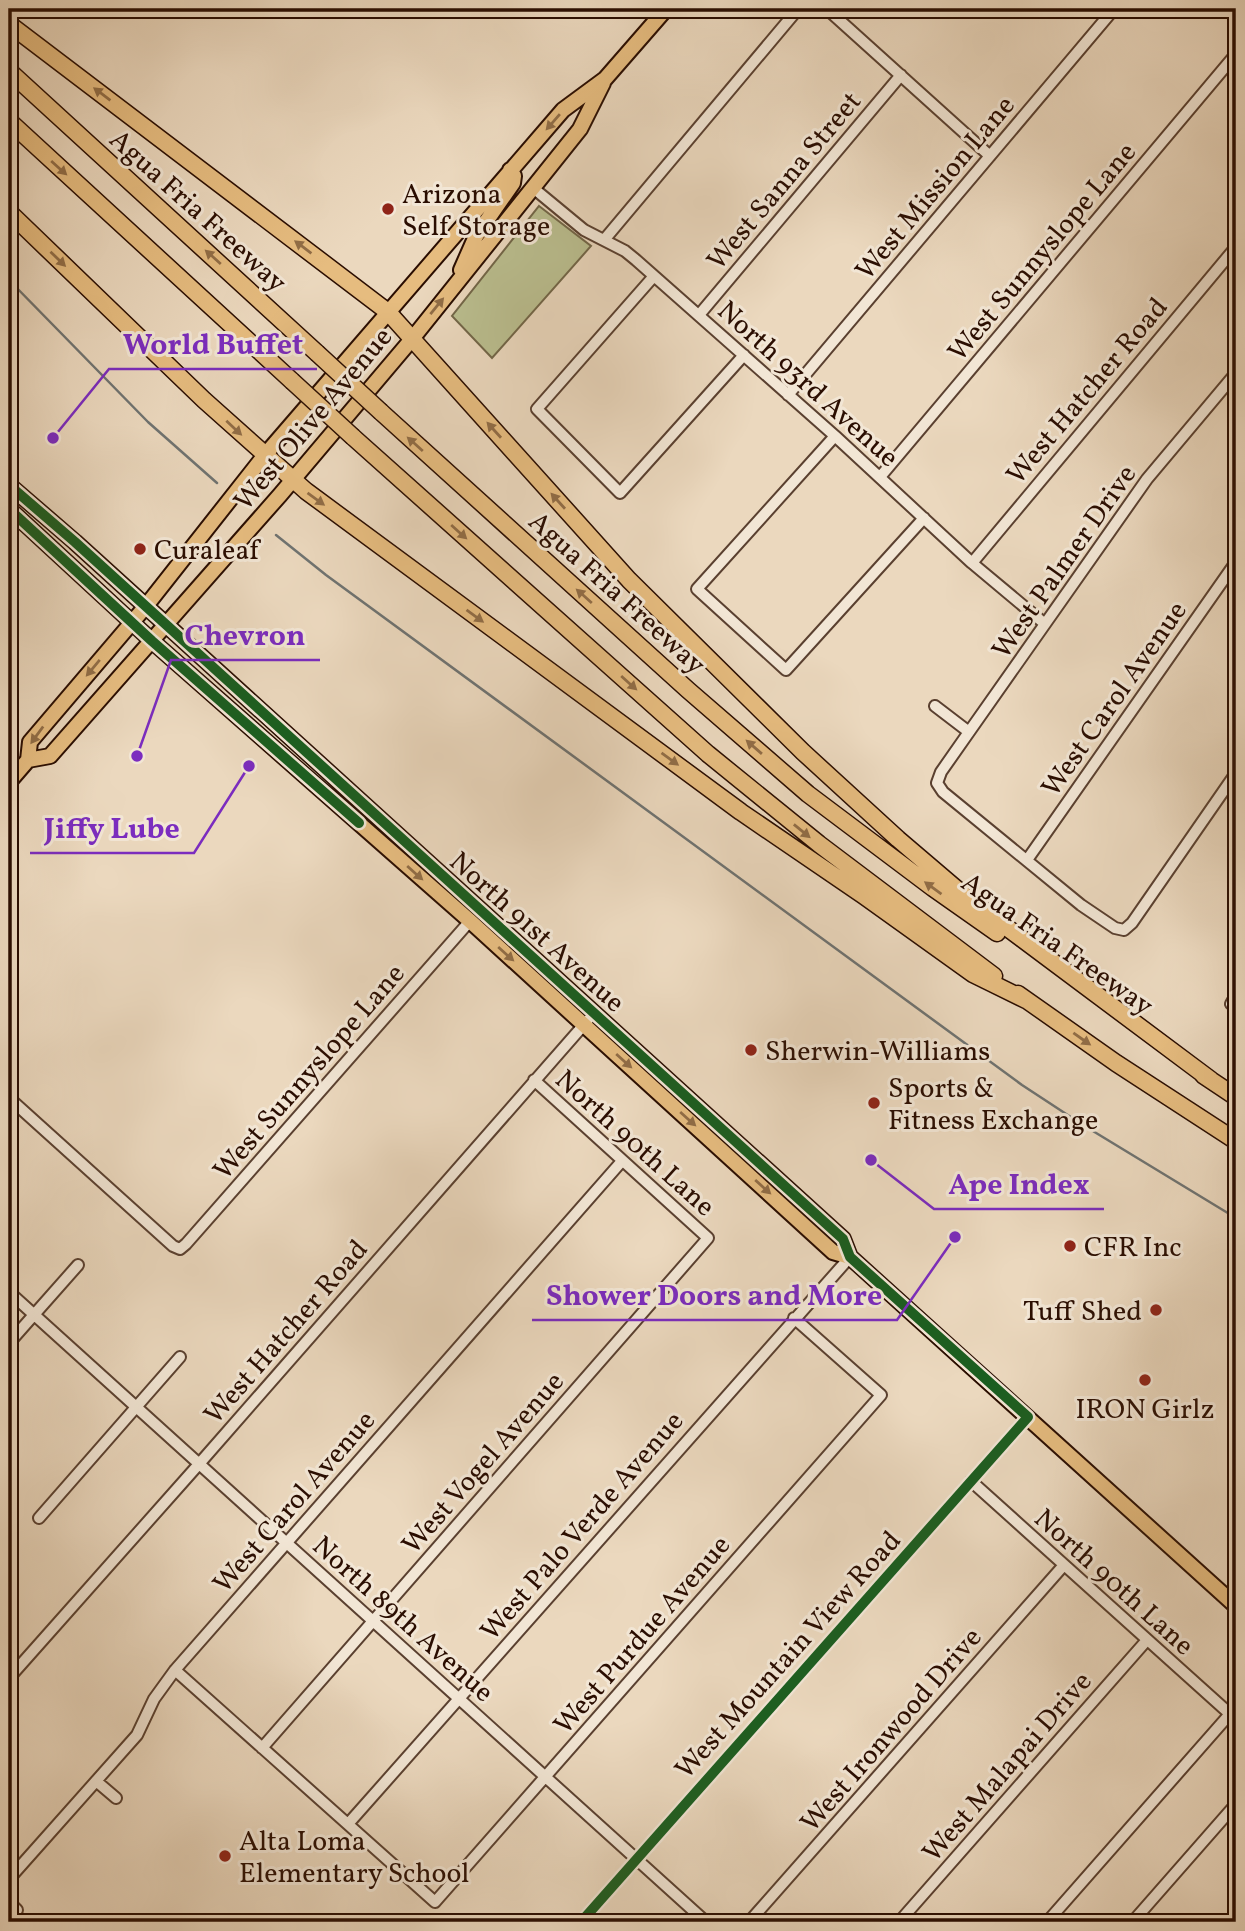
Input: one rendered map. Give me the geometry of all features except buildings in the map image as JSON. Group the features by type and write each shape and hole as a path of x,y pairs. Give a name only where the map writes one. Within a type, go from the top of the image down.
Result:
{"highway":[{"path":"9,24 388,312 629,580 803,752 965,897 1211,1080"},
{"name":"Agua Fria Freeway","path":"9,71 688,690 808,794 933,888 1236,1097"},
{"path":"9,121 353,437 708,754 829,852 1026,1000 1116,1063 1236,1141"},
{"path":"9,212 204,400 306,491 741,812 973,974 1026,1000"}],"main road":[{"name":"West Olive Avenue","path":"9,782 28,760 30,741 146,606 265,455 563,110 605,79 666,9"},
{"name":"West Olive Avenue","path":"28,760 50,756 293,480 412,339 580,129 605,79"},
{"path":"457,281 476,236 513,183 514,176 510,170"},
{"name":"North 91st Avenue","path":"9,485 595,1013 833,1252 850,1256 1236,1606"},
{"name":"North 91st Avenue","path":"9,509 152,641 365,827 584,1025 717,1135"},
{"path":"271,746 284,731"},
{"path":"365,827 376,815"},
{"path":"470,921 480,909"}],"street":[{"path":"604,240 798,9"},
{"path":"827,9 990,156"},
{"name":"West Mission Lane","path":"788,395 1114,9"},
{"name":"West Sunnyslope Lane","path":"880,477 1236,54"},
{"name":"West Sanna Street","path":"699,315 901,75"},
{"name":"North 93rd Avenue","path":"532,187 584,230 625,251 835,436 972,563 1045,624"},
{"name":"West Hatcher Road","path":"972,563 1236,247"},
{"path":"654,276 537,409 620,493 744,355"},
{"name":"West Palmer Drive","path":"1027,860 943,792 937,783 941,772 1147,479 1236,373"},
{"path":"835,436 697,589 786,670 924,518"},
{"name":"West Carol Avenue","path":"1027,860 1236,562"},
{"path":"935,706 969,732"},
{"path":"1027,860 1098,917 1115,928 1124,930 1132,923 1236,773"},
{"name":"West Sunnyslope Lane","path":"9,1098 173,1246 180,1249 470,921"},
{"name":"West Hatcher Road","path":"9,1678 595,1013"},
{"name":"North 90th Lane","path":"534,1080 708,1238"},
{"name":"West Carol Avenue","path":"9,1879 137,1735 154,1699 175,1670 622,1161"},
{"name":"West Vogel Avenue","path":"262,1748 708,1238"},
{"name":"West Palo Verde Avenue","path":"348,1824 850,1256"},
{"path":"9,1343 78,1265"},
{"name":"North 89th Avenue","path":"9,1292 706,1922"},
{"name":"West Purdue Avenue","path":"348,1824 435,1902 546,1777 881,1395 794,1318"},
{"path":"39,1518 180,1357"},
{"name":"West Mountain View Road","path":"581,1922 1028,1417"},
{"name":"North 90th Lane","path":"971,1481 1147,1640 1233,1711"},
{"name":"West Ironwood Drive","path":"750,1922 1064,1565"},
{"name":"West Malapai Drive","path":"899,1922 1147,1640"},
{"path":"175,1670 348,1824"},
{"path":"1047,1922 1233,1711"},
{"path":"96,1781 116,1798"},
{"path":"1138,1920 1236,1804"}],"green space":[{"path":"539,206 591,246 492,358 452,316"}],"waterway":[{"path":"9,280 148,422 217,483"},
{"path":"276,535 326,575 1022,1085 1236,1218"}],"cycle path":[{"path":"9,485 843,1239 850,1257 1028,1417 581,1922"},
{"path":"9,509 152,641 359,823"}],"place":[{"name":"Arizona Self Storage","path":"388,209"},
{"name":"World Buffet","path":"53,438"},
{"name":"Curaleaf","path":"140,549"},
{"name":"Chevron","path":"137,756"},
{"name":"Jiffy Lube","path":"249,766"},
{"name":"Sherwin-Williams","path":"751,1050"},
{"name":"Sports & Fitness Exchange","path":"874,1103"},
{"name":"Ape Index","path":"871,1160"},
{"name":"Shower Doors and More","path":"955,1237"},
{"name":"CFR Inc","path":"1070,1246"},
{"name":"Tuff Shed","path":"1156,1310"},
{"name":"IRON Girlz","path":"1145,1380"},
{"name":"Alta Loma Elementary School","path":"225,1856"}]}
